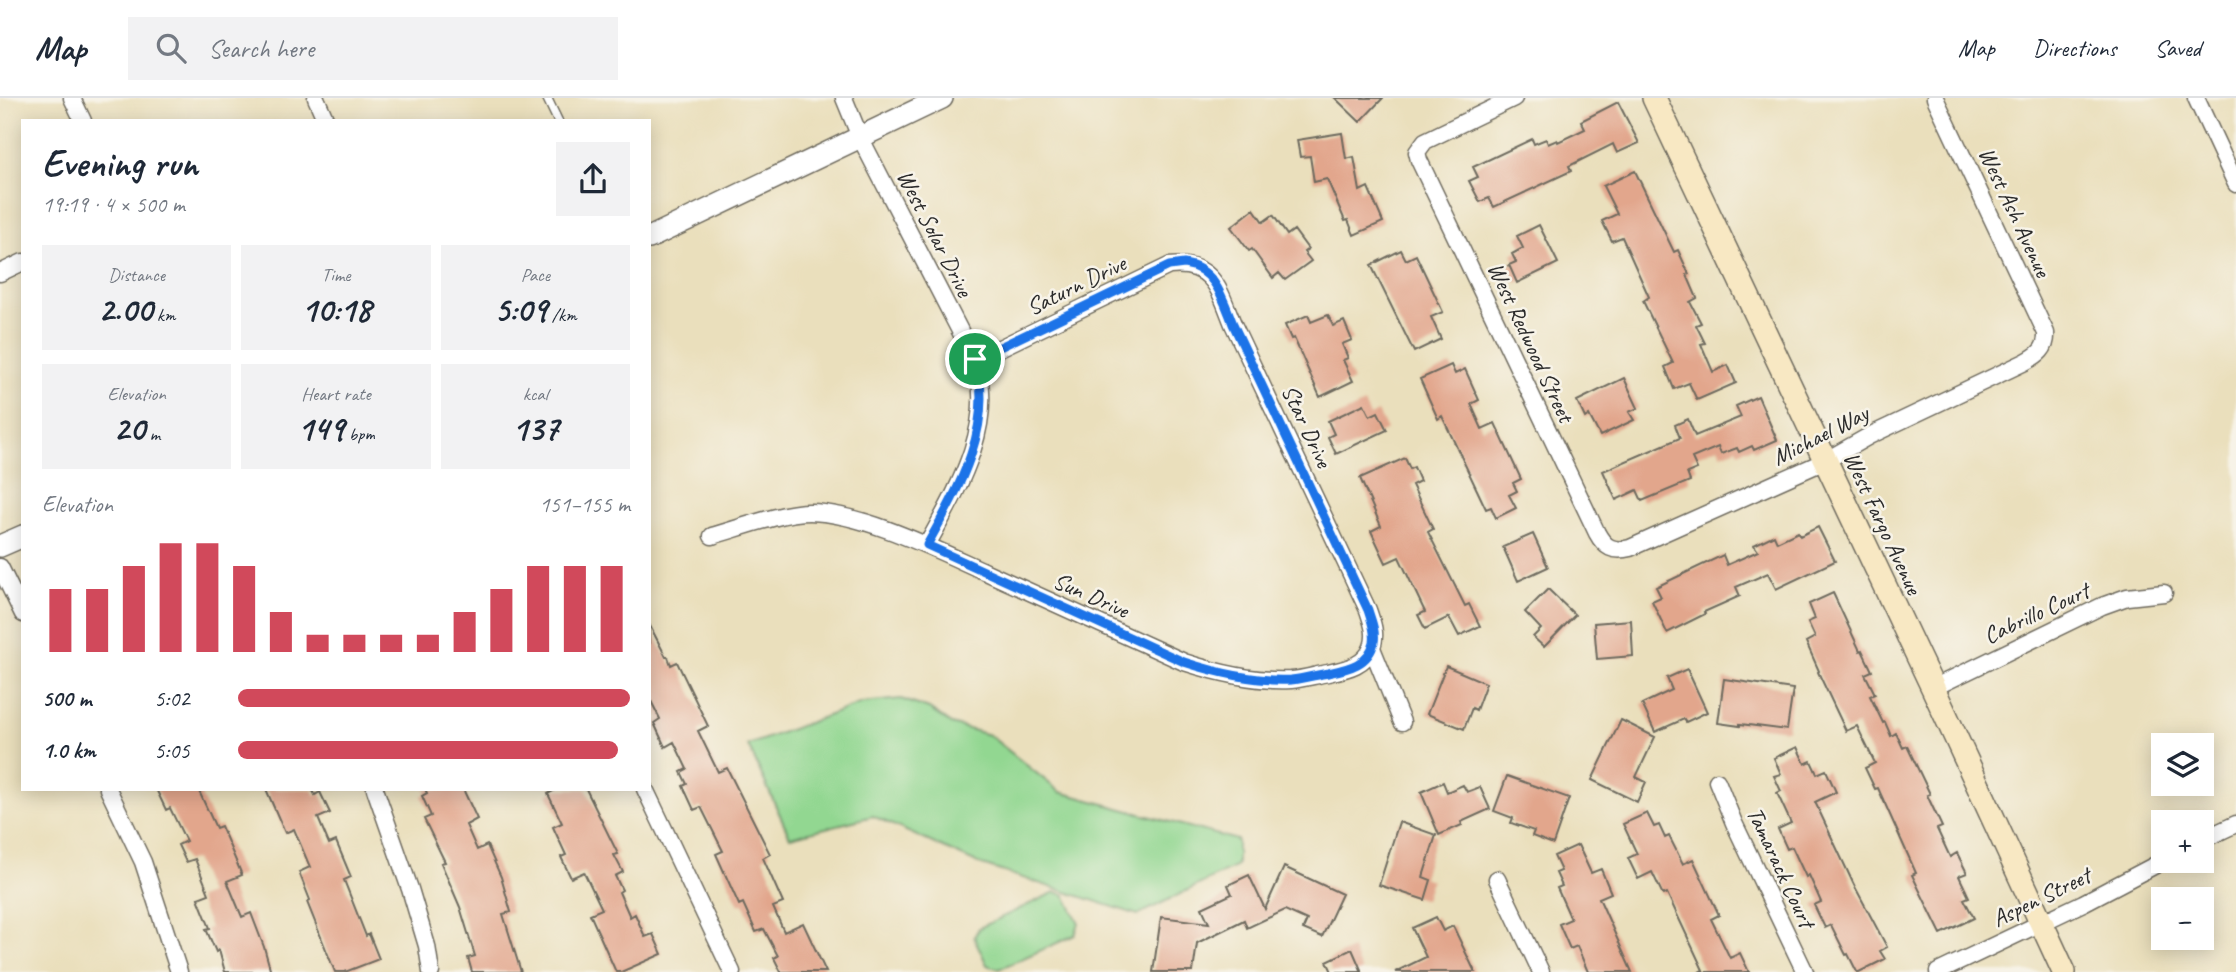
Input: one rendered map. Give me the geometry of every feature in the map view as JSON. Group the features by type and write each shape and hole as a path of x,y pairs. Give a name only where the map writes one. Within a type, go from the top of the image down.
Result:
{"main road":[{"name":"West Fargo Avenue","path":"1654,98 2064,972"}],"street":[{"path":"72,98 82,119"},
{"path":"316,98 325,119"},
{"name":"West Solar Drive","path":"844,98 860,137 975,359 982,388 978,433 956,489 927,545"},
{"path":"651,237 942,98"},
{"name":"West Redwood Street","path":"1514,98 1425,141 1417,152 1597,533 1610,549"},
{"name":"West Ash Avenue","path":"1935,98 2046,333 2045,347"},
{"path":"2196,98 2236,184"},
{"path":"0,273 21,263"},
{"name":"Star Drive","path":"1159,271 1169,266 1190,265 1205,272 1220,290 1233,324 1368,610 1374,631 1372,648"},
{"name":"Saturn Drive","path":"975,359 1159,271"},
{"name":"Michael Way","path":"1610,549 1630,548 1825,461 1869,436 2037,356 2045,347"},
{"name":"Sun Drive","path":"712,536 790,514 829,513 853,519 927,545 1184,662 1217,673 1293,680 1351,668 1361,662 1372,648"},
{"path":"0,547 21,537"},
{"path":"0,567 21,610"},
{"name":"Cabrillo Court","path":"1933,688 2102,606 2127,597 2164,593"},
{"path":"1372,648 1402,722"},
{"name":"Tamarack Court","path":"1717,781 1734,823 1805,972"},
{"path":"109,791 143,862 179,972"},
{"path":"376,791 413,900 432,972"},
{"path":"646,791 732,972"},
{"path":"2214,835 2236,824"},
{"name":"Aspen Street","path":"1938,972 2084,903 2151,867"},
{"path":"1497,879 1541,972"}],"lane":[{"path":"547,98 557,119"}],"green space":[{"path":"901,699 929,709 951,724 989,735 1060,792 1237,840 1237,866 1138,915 979,864 873,816 790,837 748,745 862,703"},
{"path":"1055,892 1065,895 1079,923 1075,935 999,969 987,965 974,937 979,928"}],"building":[{"path":"1335,98 1383,98 1360,122"},
{"path":"1618,102 1639,143 1617,153 1613,144 1569,166 1571,171 1494,207 1489,198 1480,202 1469,181 1478,177 1473,167 1532,139 1534,144 1546,139 1548,144 1557,140 1558,142 1585,129 1581,121"},
{"path":"1342,133 1346,159 1354,157 1360,191 1368,187 1383,222 1354,235 1327,179 1314,182 1310,156 1300,157 1297,140"},
{"path":"1635,171 1674,252 1678,250 1689,274 1687,275 1697,298 1690,302 1701,323 1696,325 1705,343 1701,344 1713,372 1728,365 1736,383 1697,400 1689,383 1674,389 1665,367 1673,363 1643,301 1649,297 1622,237 1612,241 1602,221 1617,214 1603,186"},
{"path":"1254,209 1263,222 1273,215 1287,235 1294,230 1308,249 1304,252 1311,261 1285,280 1279,273 1273,278 1252,249 1249,251 1231,227"},
{"path":"1539,225 1558,263 1517,283 1509,265 1516,262 1512,254 1523,248 1517,236"},
{"path":"1401,250 1406,260 1416,255 1443,312 1431,317 1441,339 1414,352 1371,265"},
{"path":"1308,315 1311,322 1328,315 1333,326 1344,321 1352,340 1342,344 1348,358 1343,360 1353,381 1320,397 1294,338 1291,339 1285,325"},
{"path":"1451,365 1455,374 1465,369 1479,400 1471,404 1482,429 1495,423 1521,479 1513,483 1517,491 1509,495 1516,508 1496,518 1491,507 1486,509 1442,416 1438,419 1420,379"},
{"path":"1624,378 1638,408 1629,412 1634,420 1600,436 1589,415 1585,418 1577,401"},
{"path":"1758,396 1777,440 1754,450 1752,446 1739,452 1737,448 1721,454 1718,447 1692,458 1697,469 1687,473 1690,481 1642,501 1637,490 1616,500 1603,471 1680,438 1675,425 1688,419 1695,436 1741,417 1736,406"},
{"path":"1364,404 1370,416 1378,412 1387,430 1336,454 1328,437 1334,434 1328,421"},
{"path":"1405,458 1410,469 1414,467 1420,481 1412,485 1433,529 1428,532 1465,606 1469,604 1480,626 1459,636 1449,617 1425,629 1418,615 1425,612 1399,557 1386,563 1371,531 1381,526 1360,478"},
{"path":"1818,527 1835,561 1776,589 1768,573 1736,587 1740,596 1667,633 1652,601 1661,597 1656,587 1723,555 1727,565 1758,551 1754,545 1774,535 1777,542 1798,532 1800,536"},
{"path":"1533,534 1548,567 1518,581 1503,547"},
{"path":"1548,589 1575,615 1544,647 1533,637 1541,629 1525,612"},
{"path":"1833,593 1872,671 1865,674 1875,694 1870,696 1891,736 1896,733 1903,748 1907,746 1930,794 1927,795 1942,827 1937,829 1950,857 1957,853 1967,873 1959,876 1969,897 1964,899 1974,918 1941,934 1912,875 1916,873 1878,788 1875,789 1865,768 1875,763 1857,726 1846,731 1806,642 1815,637 1808,622 1815,619 1809,604"},
{"path":"1631,620 1633,656 1597,659 1594,623"},
{"path":"651,628 671,665 677,662 708,726 698,731 718,772 727,768 770,854 763,858 783,903 773,907 784,932 803,923 826,972 781,972 774,958 778,956 764,929 756,932 743,903 739,905 716,854 723,851 701,807 694,810 683,786 687,784 681,772 687,769 674,742 665,747 654,723 660,719 651,701"},
{"path":"1446,666 1486,683 1476,710 1472,708 1464,729 1427,714"},
{"path":"1687,669 1707,712 1655,732 1642,704 1672,690 1667,678"},
{"path":"1724,679 1793,689 1787,730 1718,723"},
{"path":"1621,720 1655,737 1636,777 1646,782 1637,802 1592,780"},
{"path":"1797,747 1805,764 1811,761 1817,774 1826,770 1836,792 1815,802 1887,947 1880,951 1885,959 1859,972 1848,954 1846,955 1831,925 1825,928 1814,905 1821,902 1809,875 1806,877 1792,847 1787,849 1778,829 1791,823 1777,793 1781,791 1774,776 1781,774 1774,758"},
{"path":"1507,776 1569,798 1553,844 1532,836 1534,831 1511,823 1513,818 1494,811"},
{"path":"1443,782 1447,792 1463,785 1467,792 1480,787 1490,809 1439,835 1421,792"},
{"path":"157,791 199,791 216,828 221,826 242,875 227,881 242,917 251,913 271,972 225,972 219,950 216,952 206,929 210,928 198,898 209,894 195,859 186,862 178,845 186,841 170,808 166,810"},
{"path":"267,791 313,791 315,795 320,792 330,813 318,818 329,844 336,841 351,877 344,880 366,936 369,934 379,959 345,972 335,972 307,902 310,900 299,872 310,867 294,829 285,833"},
{"path":"426,791 464,791 477,819 466,825 477,850 487,845 501,877 511,912 503,914 521,972 472,972 468,958 475,956 460,907 441,863 445,862 424,819 431,816 422,796"},
{"path":"553,791 587,791 618,854 614,855 623,872 615,876 630,917 635,914 645,937 653,934 662,954 616,972 590,914 602,909 584,872 571,878 561,857 566,855 553,827 562,823 548,794"},
{"path":"1647,813 1654,827 1659,825 1665,838 1669,836 1683,864 1693,859 1719,915 1711,919 1730,958 1740,953 1749,972 1699,972 1703,970 1667,893 1663,895 1652,872 1638,879 1628,858 1637,854 1623,824"},
{"path":"1399,822 1436,835 1423,877 1431,880 1425,900 1379,885"},
{"path":"1578,845 1591,873 1601,869 1611,893 1599,898 1632,972 1588,972 1577,946 1570,949 1559,924 1571,919 1557,888 1562,886 1556,873 1561,871 1554,856"},
{"path":"1284,867 1342,894 1322,937 1303,929 1307,920 1285,910 1247,928 1244,920 1197,943 1193,972 1153,972 1161,917 1209,923 1202,908 1232,894 1228,885 1249,875 1265,909"},
{"path":"1436,917 1443,931 1453,926 1475,972 1395,972 1426,957 1412,928"},
{"path":"1352,949 1362,972 1332,972 1327,961"}],"route":[{"path":"1190,265 1205,272 1220,290 1233,324 1368,610 1374,641 1368,654 1351,668 1293,680 1217,673 1184,662 927,545 956,489 978,433 982,388 975,359 1169,266 1190,265"}]}
